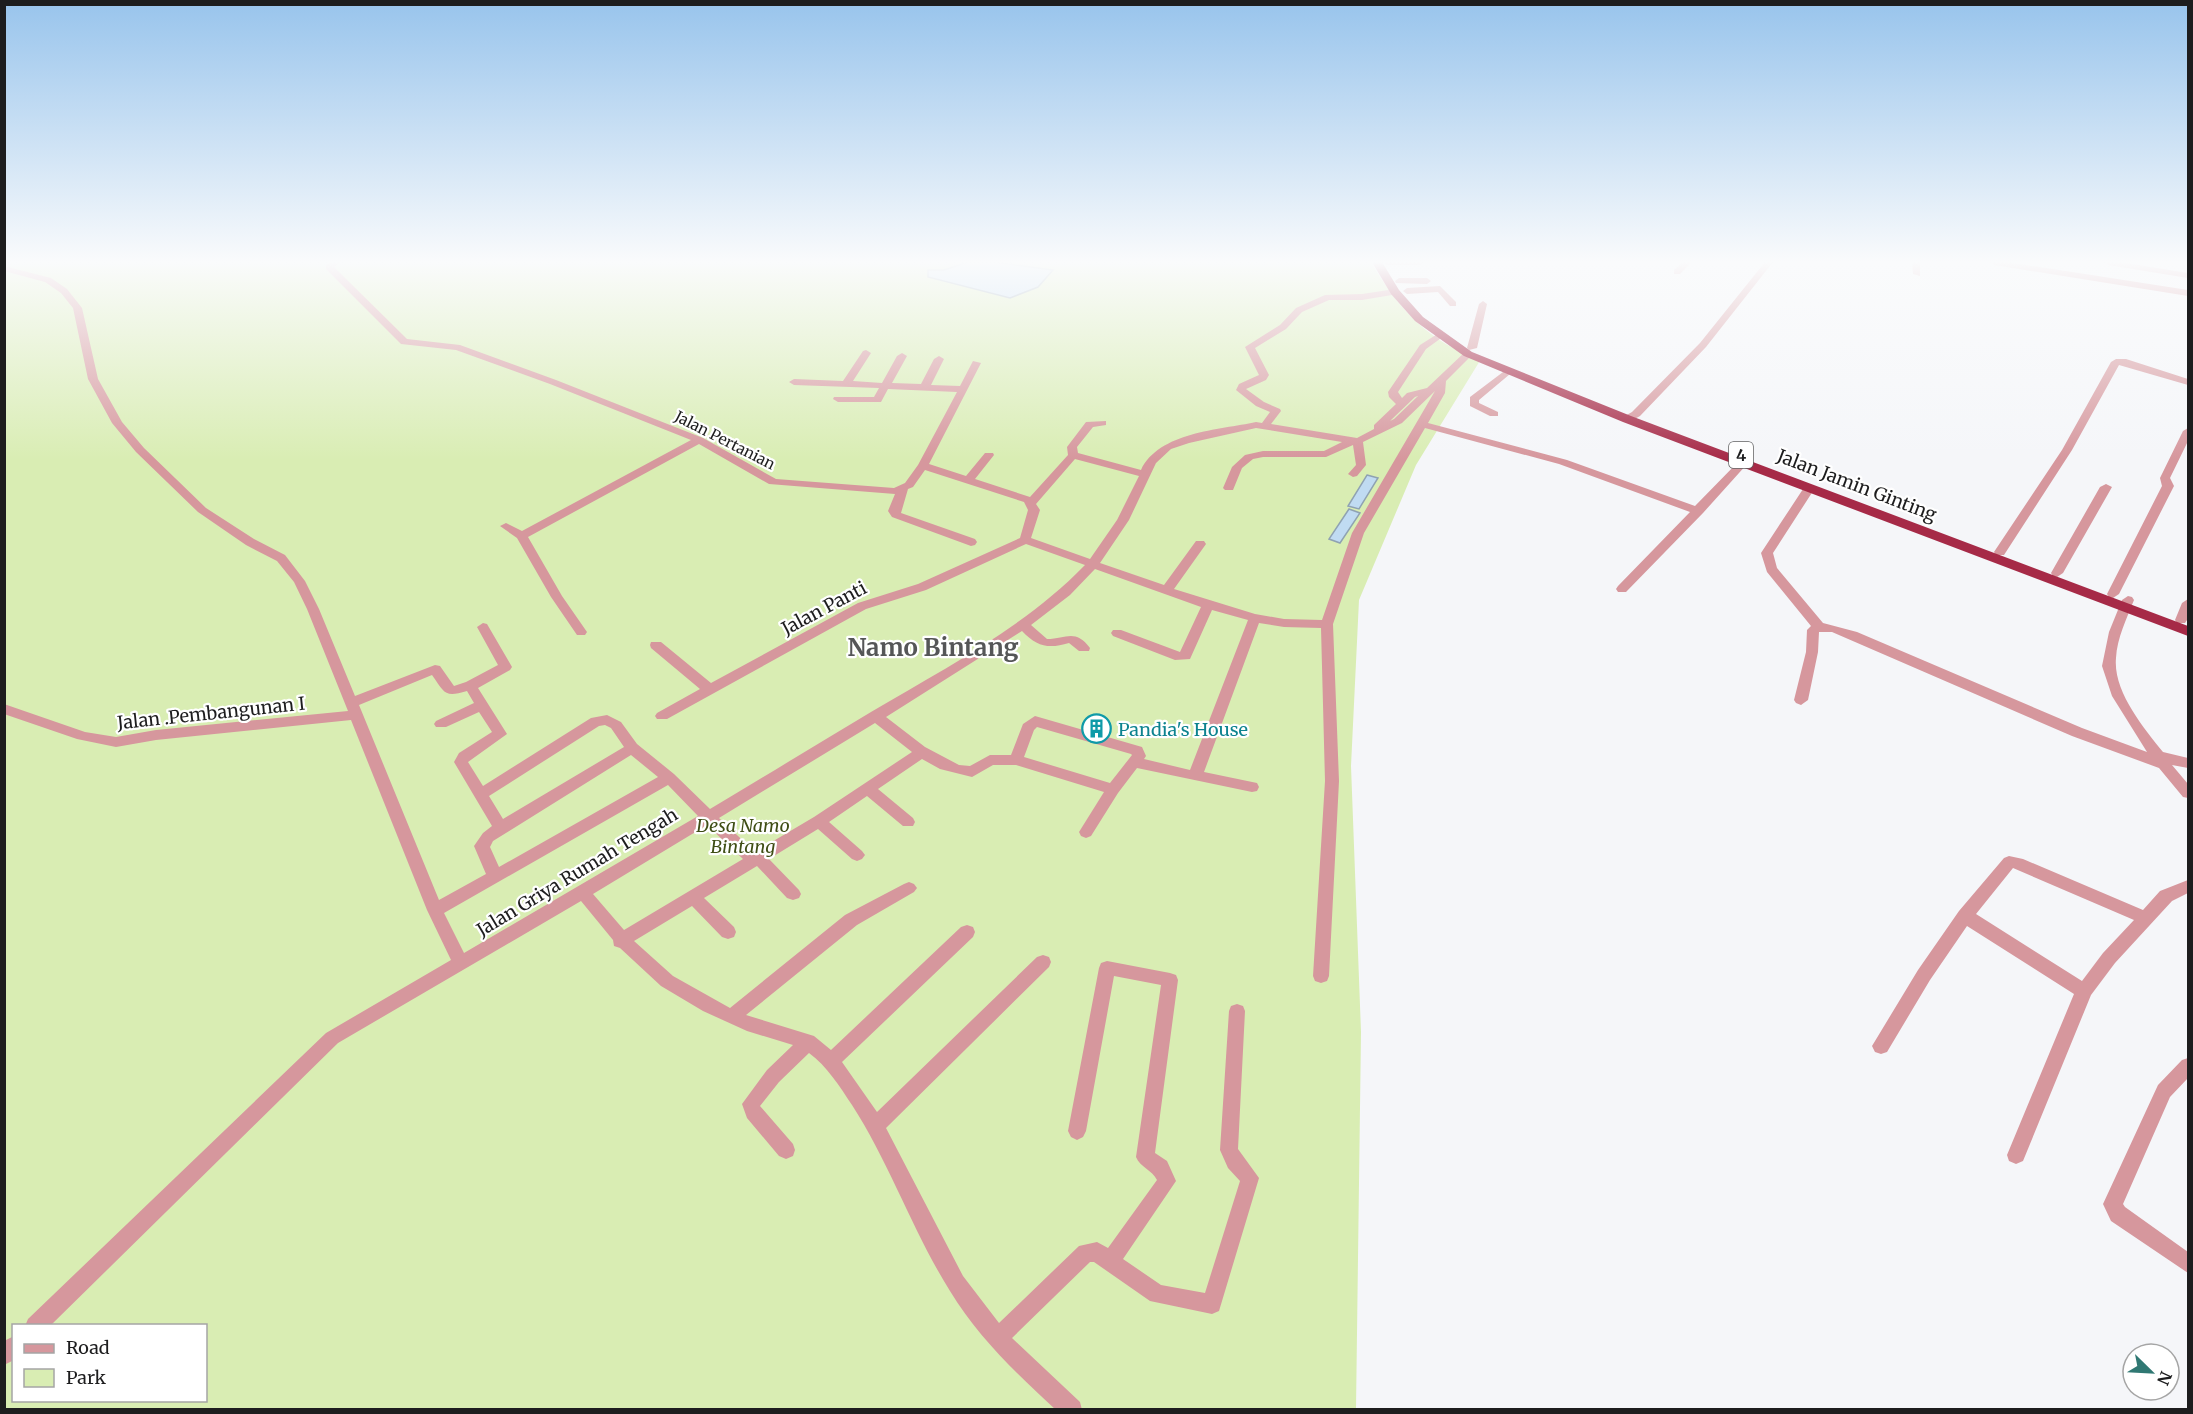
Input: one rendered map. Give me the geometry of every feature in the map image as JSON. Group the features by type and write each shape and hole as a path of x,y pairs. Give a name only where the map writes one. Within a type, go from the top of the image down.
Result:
{"highway":[{"name":"Jalan Jamin Ginting","path":"1430,328 1439,336 1507,372 2057,573 2126,604 2186,625"},
{"name":"Jalan Jamin Ginting","path":"1442,328 1470,351 1743,463 2110,597"}],"street":[{"path":"82,328 92,374 117,423 162,473 210,516 250,542 281,558 289,567 313,609 435,910 461,963"},
{"name":"Jalan Pertanian","path":"390,328 404,342 457,347 699,440 773,482 882,491 903,489"},
{"path":"1265,426 1276,411 1260,404 1241,390 1243,386 1263,378 1264,375 1250,347 1281,328"},
{"path":"1375,435 1379,426 1401,403 1411,395 1430,390 1470,351 1476,328"},
{"path":"1632,417 1703,345 1717,328"},
{"path":"1401,403 1394,397 1393,392 1423,347 1439,336"},
{"path":"847,383 866,353"},
{"path":"838,399 876,401 902,356"},
{"path":"925,387 939,359"},
{"path":"2000,552 2067,450 2116,362 2126,362 2188,382"},
{"path":"971,542 896,515 894,511 903,489 923,466 976,363"},
{"path":"1494,414 1474,404 1474,399 1507,372"},
{"path":"1321,976 1332,780 1327,624 1358,533 1440,393 1441,381"},
{"path":"794,382 963,389"},
{"name":"Jalan Griya Rumah Tengah","path":"37,1324 332,1038 949,674 1023,625 1066,592 1093,564 1123,520 1157,454 1167,447 1186,440 1247,426 1265,426 1355,441 1375,435 1398,421 1430,390"},
{"path":"1032,502 1073,454 1072,447 1090,424 1102,423"},
{"path":"1421,424 1573,465 1699,511"},
{"path":"2110,597 2168,486 2165,478 2188,431"},
{"path":"522,536 699,440"},
{"path":"1229,488 1238,467 1249,457 1326,454 1355,441 1361,465 1353,474"},
{"path":"1073,454 1145,474"},
{"path":"969,479 989,455"},
{"path":"1622,589 1743,463"},
{"path":"923,466 969,479 1032,502"},
{"path":"2057,573 2106,487"},
{"path":"1809,488 1767,553 1771,569 1819,627"},
{"path":"1032,502 1034,510 1025,540 1208,606 1284,623 1327,624"},
{"path":"506,526 522,536 581,632"},
{"name":"Jalan Panti","path":"662,716 701,702 710,690 862,606 922,587 1025,540"},
{"path":"1167,590 1200,544"},
{"path":"2186,625 2188,603"},
{"path":"2126,604 2109,653 2112,682 2118,696 2164,764 2188,793"},
{"path":"1117,633 1180,657 1185,656 1208,606"},
{"path":"1195,776 1256,618"},
{"path":"1023,625 1039,640 1048,643 1067,637 1074,639 1084,648"},
{"path":"483,627 505,667 470,686 500,736 460,761 501,828"},
{"path":"1801,700 1812,651 1813,630 1819,627 1853,634 2077,732 2164,764 2188,779"},
{"path":"656,645 710,690"},
{"name":"Jalan .Pembangunan I","path":"4,709 29,715 63,731 111,742 160,734 274,725 353,709 433,663 451,691 470,686"},
{"path":"441,724 481,705"},
{"path":"875,716 923,752 948,766 970,772 990,760 1016,760 1113,789"},
{"path":"482,794 599,719 607,720 616,725 632,748 710,815 793,894"},
{"path":"1016,760 1029,725 1038,721 1137,751 1138,756 1113,789 1086,832"},
{"path":"495,876 482,846 488,837 632,748"},
{"path":"620,941 819,821 923,752"},
{"path":"1134,762 1252,787"},
{"path":"2164,764 2188,763"},
{"path":"435,910 669,778"},
{"path":"867,788 908,822"},
{"path":"819,821 857,855"},
{"path":"1881,1046 1924,975 1965,916 2011,862 2145,918"},
{"path":"2016,1155 2084,991 2109,958 2166,896 2188,886"},
{"path":"731,1017 851,920 909,888"},
{"path":"583,892 620,941 673,987 755,1027 794,1035 808,1042 831,1060 875,1126 956,1282 1009,1353 1072,1410"},
{"path":"694,898 728,932"},
{"path":"1965,916 2084,991"},
{"path":"831,1060 967,932"},
{"path":"875,1126 1043,962"},
{"path":"1077,1131 1107,968 1170,980 1145,1157 1160,1167 1167,1181 1110,1261"},
{"path":"997,1339 1086,1253 1097,1252 1157,1294 1212,1304 1250,1178 1235,1162 1229,1150 1237,1011"},
{"path":"786,1150 753,1112 751,1104 773,1076 808,1042"},
{"path":"2188,1066 2164,1091 2113,1204 2118,1214 2188,1263"}],"green space":[{"name":"Desa Namo Bintang","path":"5,328 1424,328 1446,344 1481,359 1416,465 1359,600 1351,766 1361,1032 1356,1409 5,1410"}],"water":[{"path":"1367,475 1378,478 1359,509 1348,506"},
{"path":"1349,509 1360,513 1340,543 1329,539"}],"place":[{"name":"Pandia's House","path":"1097,729"}],"district":[{"name":"Namo Bintang","path":"933,647"}]}
